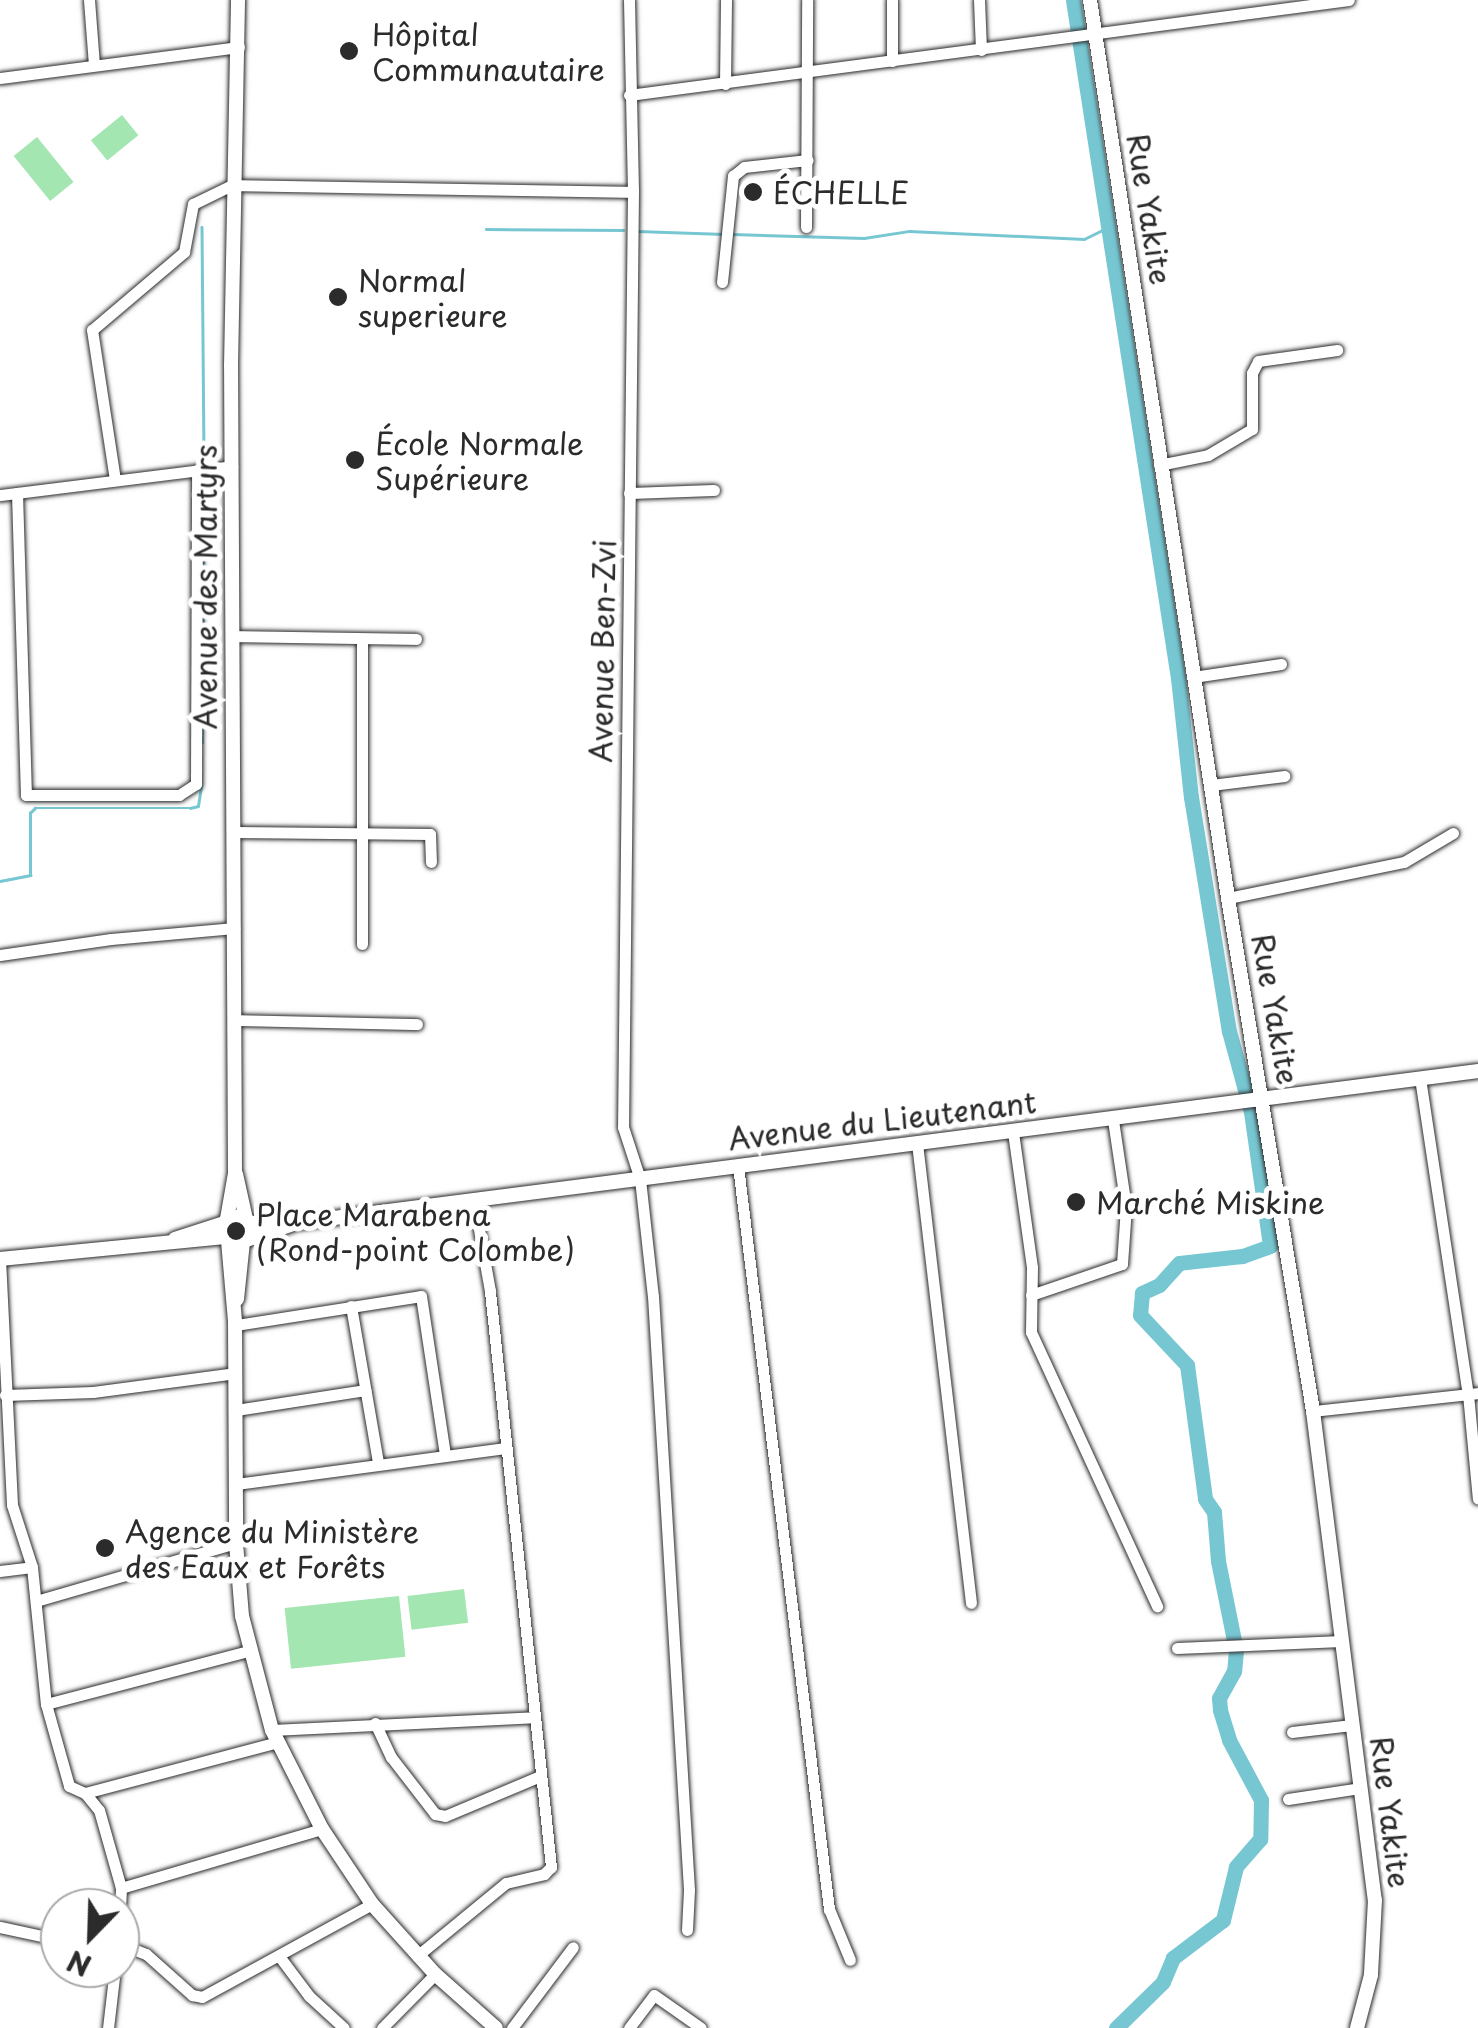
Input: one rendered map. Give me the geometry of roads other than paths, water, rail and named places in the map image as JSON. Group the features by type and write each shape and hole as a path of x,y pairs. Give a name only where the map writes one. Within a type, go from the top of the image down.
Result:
{"main road":[{"name":"Avenue des Martyrs","path":"238,0 240,48 232,185 236,1543 248,1650 275,1736 322,1828 372,1904 417,1956 496,2028"},
{"name":"Rue Yakite","path":"1090,0 1193,677 1313,1410 1376,1900 1376,1937 1357,2028"},
{"name":"Avenue du Lieutenant","path":"0,1259 175,1240 198,1242 236,1230 270,1235 293,1224 1242,1104 1478,1070"}],"street":[{"path":"90,0 94,65"},
{"name":"Avenue Ben-Zvi","path":"629,0 633,192 624,1127 640,1179 654,1315 690,1890 687,1930"},
{"path":"725,84 726,0"},
{"path":"806,227 807,0"},
{"path":"892,0 892,61"},
{"path":"979,0 981,50"},
{"path":"629,95 1349,0"},
{"path":"0,78 240,48"},
{"path":"722,282 732,176 744,167 808,160"},
{"path":"115,480 92,330 184,252 193,204 232,185 633,192"},
{"path":"1160,465 1201,458 1252,430 1252,373 1258,360 1338,350"},
{"path":"0,495 232,466"},
{"path":"17,493 26,795 180,795 196,784 198,470"},
{"path":"629,492 714,490"},
{"path":"0,630 18,627"},
{"path":"232,636 416,639"},
{"path":"362,639 362,944"},
{"path":"1193,677 1280,664"},
{"path":"1211,786 1284,776"},
{"path":"235,832 430,834 431,862"},
{"path":"1228,898 1404,862 1453,833"},
{"path":"0,955 111,938 235,928"},
{"path":"234,1020 417,1024"},
{"path":"1420,1078 1473,1394 1478,1499"},
{"path":"1030,1295 1122,1264 1126,1208 1113,1120"},
{"path":"1013,1132 1032,1267 1031,1332 1157,1606"},
{"path":"917,1143 971,1603"},
{"path":"738,1166 829,1909 850,1960"},
{"path":"417,1956 506,1883 549,1872 490,1291 474,1201"},
{"path":"0,1259 6,1506 32,1567 46,1704 68,1786 85,1793 99,1810 121,1888 322,1828"},
{"path":"235,1317 351,1306 414,1294 425,1301 445,1454"},
{"path":"351,1306 378,1463"},
{"path":"5,1394 93,1392 236,1373"},
{"path":"236,1410 366,1390"},
{"path":"1313,1410 1473,1394"},
{"path":"236,1484 506,1448"},
{"path":"36,1602 236,1543"},
{"path":"0,1571 32,1567"},
{"path":"1177,1648 1342,1642"},
{"path":"46,1704 248,1650"},
{"path":"85,1793 275,1736 375,1723 534,1717"},
{"path":"375,1723 391,1756 440,1816 538,1777"},
{"path":"1292,1732 1352,1724"},
{"path":"1288,1799 1361,1788"},
{"path":"140,1952 192,1996 202,1998 372,1904"},
{"path":"0,1927 40,1936"},
{"path":"512,2028 573,1947"},
{"path":"279,1956 309,1996 344,2028"},
{"path":"382,2028 434,1974"},
{"path":"108,2028 113,1988"},
{"path":"628,2028 654,1995 700,2028"}],"waterway":[{"path":"1073,0 1178,678 1191,797 1229,1031 1251,1112 1270,1246 1242,1256 1179,1263 1159,1285 1142,1293 1140,1315 1187,1365 1205,1499 1214,1512 1218,1561 1236,1650 1234,1671 1219,1698 1220,1710 1229,1740 1261,1800 1260,1839 1236,1867 1223,1920 1173,1958 1163,1982 1116,2028"},
{"path":"202,227 204,463"},
{"path":"732,234 864,238 909,231 1084,239 1107,228"},
{"path":"486,229 623,230"},
{"path":"637,231 724,234"},
{"path":"202,743 204,476"},
{"path":"0,881 30,875 30,813 35,808 190,808 198,806 201,786"}],"place":[{"name":"Hôpital Communautaire","path":"349,51"},
{"name":"ÉCHELLE","path":"753,192"},
{"name":"Normal superieure","path":"338,297"},
{"name":"École Normale Supérieure","path":"355,460"},
{"name":"Marché Miskine","path":"1076,1202"},
{"name":"Place Marabena (Rond-point Colombe)","path":"236,1231"},
{"name":"Agence du Ministère des Eaux et Forêts","path":"105,1548"}]}
